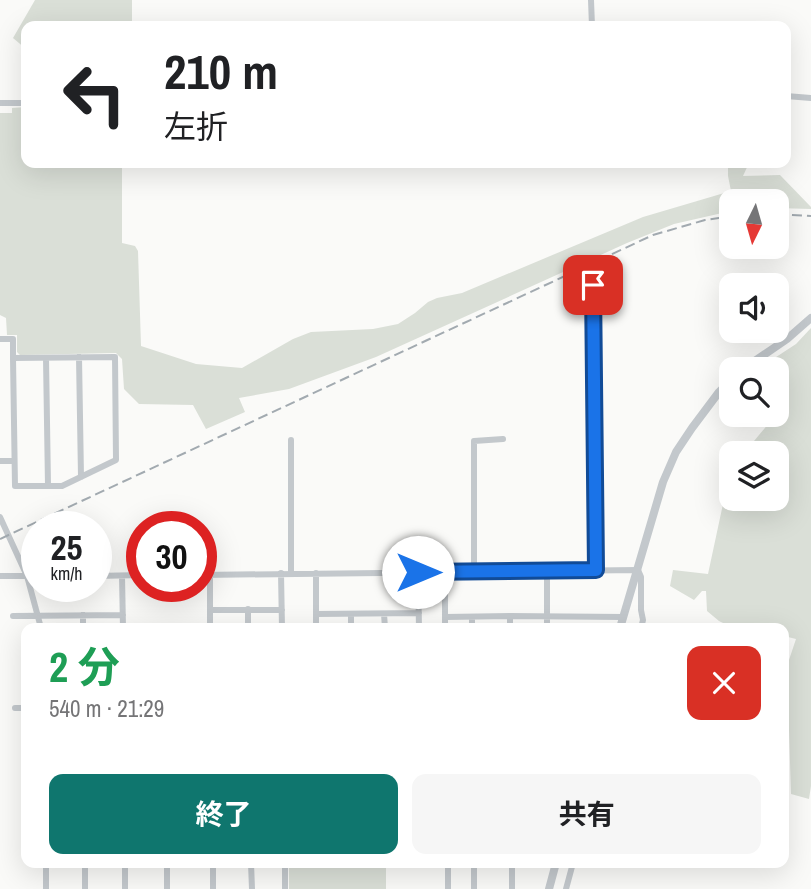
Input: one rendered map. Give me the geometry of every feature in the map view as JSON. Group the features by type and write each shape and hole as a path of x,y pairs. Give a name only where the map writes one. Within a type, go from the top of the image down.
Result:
{"street":[{"path":"591,0 592,21"},
{"path":"791,96 811,98"},
{"path":"0,103 21,103"},
{"path":"593,285 596,570"},
{"path":"761,357 788,339 811,317"},
{"path":"0,339 13,339 13,358 14,461 15,486 62,486 116,460 115,357 13,358"},
{"path":"79,357 81,477"},
{"path":"46,358 48,486"},
{"path":"622,623 663,482 676,452 719,394"},
{"path":"474,572 474,441 503,439"},
{"path":"291,440 291,573"},
{"path":"0,461 14,461"},
{"path":"0,517 21,563"},
{"path":"217,575 638,570"},
{"path":"638,570 641,576 642,623"},
{"path":"547,571 547,623"},
{"path":"418,572 419,623"},
{"path":"445,572 445,623"},
{"path":"281,573 282,623"},
{"path":"316,573 316,623"},
{"path":"0,576 21,576"},
{"path":"112,576 126,576"},
{"path":"122,576 123,623"},
{"path":"34,602 39,623"},
{"path":"210,602 210,623"},
{"path":"248,609 248,623"},
{"path":"210,610 282,610"},
{"path":"316,614 419,613"},
{"path":"351,614 351,623"},
{"path":"384,614 385,623"},
{"path":"83,615 83,623"},
{"path":"13,616 123,615"},
{"path":"510,616 510,623"},
{"path":"445,617 624,617"},
{"path":"472,617 472,623"},
{"path":"15,708 21,708"},
{"path":"46,868 46,889"},
{"path":"85,868 85,889"},
{"path":"125,868 125,889"},
{"path":"167,868 167,889"},
{"path":"213,868 213,889"},
{"path":"251,868 252,889"},
{"path":"285,868 285,889"},
{"path":"448,868 448,889"},
{"path":"474,868 474,889"},
{"path":"512,868 512,889"},
{"path":"549,889 555,868"},
{"path":"566,889 572,868"}],"shaded area":[{"path":"35,0 132,0 132,21 23,21"},
{"path":"21,24 21,45 13,38"},
{"path":"21,107 21,168 122,168 122,243 135,246 138,251 141,346 196,364 242,368 293,339 311,332 373,329 398,324 437,298 462,293 643,217 719,195 719,214 674,224 627,243 376,357 289,389 239,398 245,412 206,429 193,405 139,404 124,389 122,359 116,353 20,355 17,352 17,335 7,335 6,318 0,315 0,113 12,113 12,108"},
{"path":"728,168 747,168 743,176 780,175 811,209 789,208 789,189 731,189"},
{"path":"811,328 809,799 791,794 789,660 796,639 789,637 789,623 723,623 707,611 706,591 702,591 694,600 670,586 673,570 708,574 722,511 789,511 789,441 754,441 766,427 789,427 789,357 776,357 796,344"},
{"path":"289,868 386,868 386,889 289,889"}],"railway":[{"path":"789,215 811,216"},
{"path":"0,539 653,235 719,218"}],"route":[{"path":"418,572 596,570 593,285"}]}
